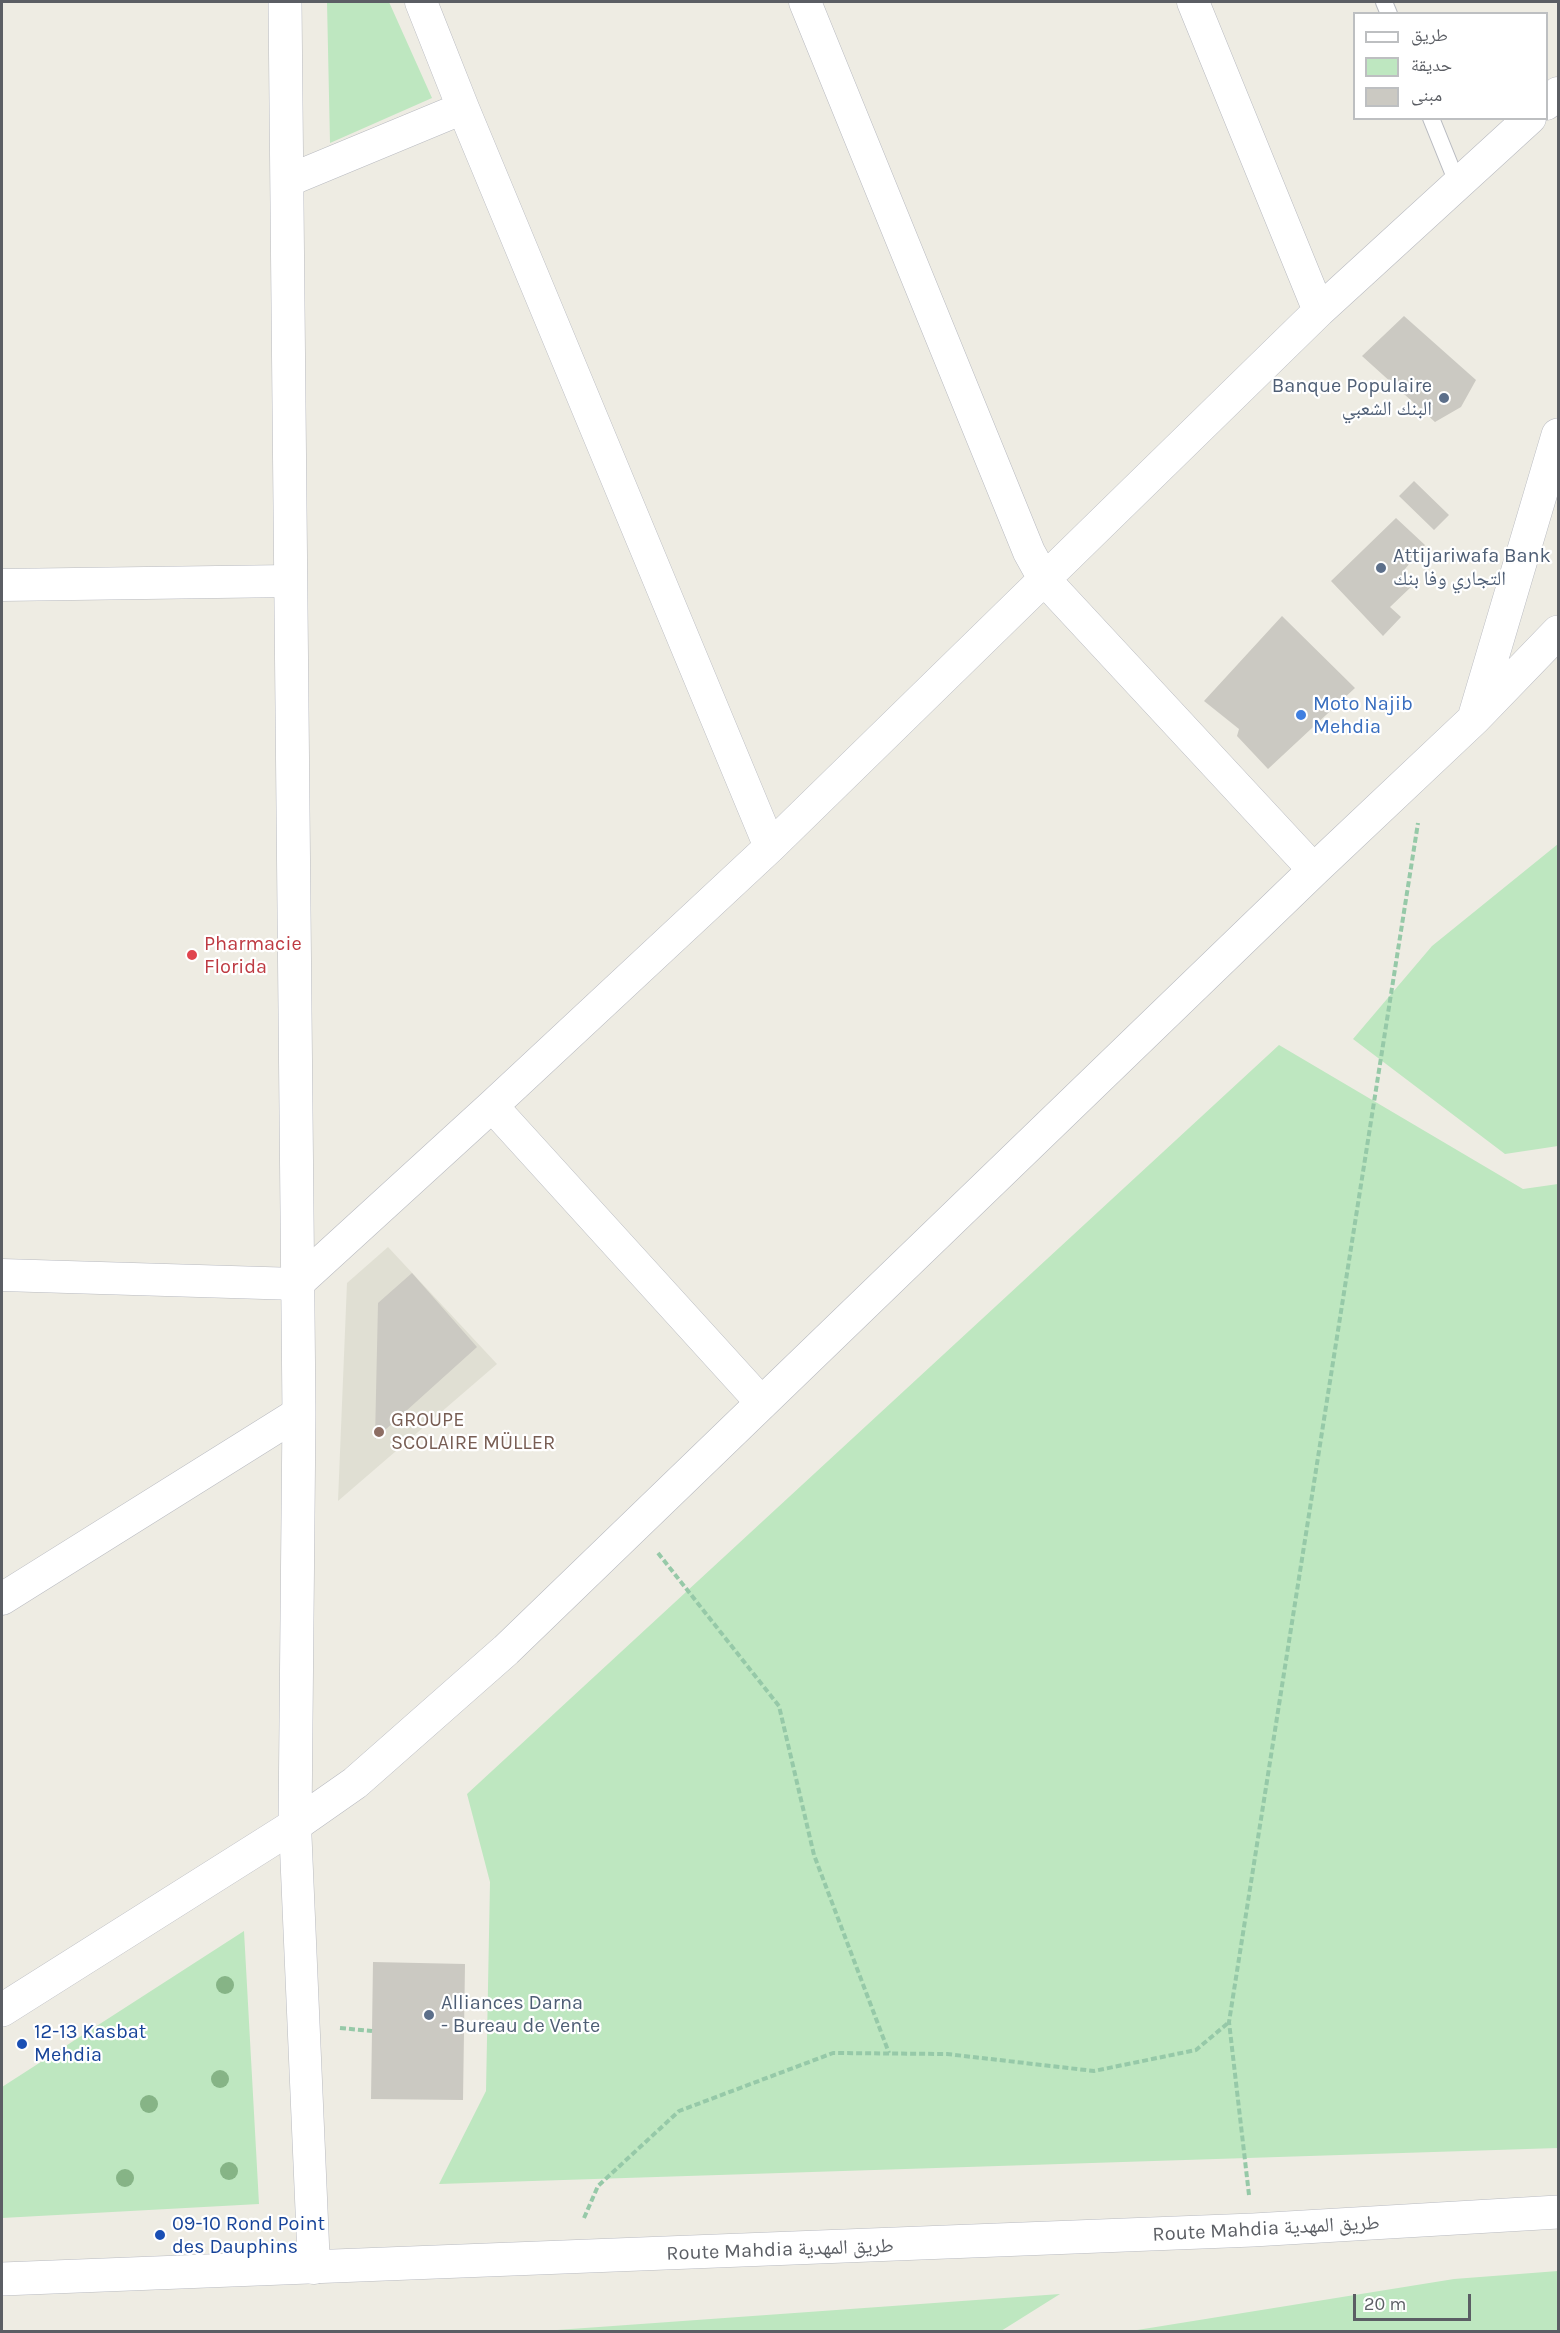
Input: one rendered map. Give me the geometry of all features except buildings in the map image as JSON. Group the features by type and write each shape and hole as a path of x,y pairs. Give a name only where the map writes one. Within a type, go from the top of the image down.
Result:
{"street":[{"path":"285,2 299,1413 295,1825 314,2268"},
{"path":"421,2 770,847"},
{"path":"805,2 1029,552 1044,579 1314,870"},
{"path":"1193,2 1319,311"},
{"path":"287,181 463,108"},
{"path":"2,1275 297,1284 770,847 1319,311 1528,120"},
{"path":"1474,719 1558,435"},
{"path":"2,585 290,580"},
{"path":"2,2010 295,1825 355,1783 415,1731 506,1650 1314,870 1474,719 1558,632"},
{"path":"492,1106 761,1402"},
{"path":"2,1599 299,1413"},
{"name":"Route Mahdia طريق المهدية","path":"2,2279 1253,2230 1558,2212"}],"lane":[{"path":"1432,120 1458,185"}],"path":[{"path":"1253,2230 1229,2022 1418,822"},
{"path":"635,1524 779,1706 814,1855 889,2053"},
{"path":"566,2258 598,2186 679,2111 833,2053 947,2054 1094,2071 1196,2050 1229,2022"}],"shaded area":[{"name":"GROUPE SCOLAIRE MÜLLER","path":"388,1247 497,1364 338,1501 347,1283"}],"green space":[{"path":"327,2 389,2 432,98 330,143"},
{"path":"1558,844 1558,1146 1505,1154 1353,1039 1432,946"},
{"path":"1279,1045 1523,1189 1558,1184 1558,2148 439,2184 486,2091 490,1882 467,1794"},
{"path":"244,1931 259,2204 2,2218 2,2087"},
{"path":"1558,2271 1558,2331 1131,2331 1454,2279"},
{"path":"1060,2294 1001,2331 543,2331"}],"place":[{"name":"Banque Populaire البنك الشعبي","path":"1444,398"},
{"name":"Attijariwafa Bank التجاري وفا بنك","path":"1381,568"},
{"name":"Moto Najib Mehdia","path":"1301,715"},
{"name":"Pharmacie Florida","path":"192,955"},
{"name":"GROUPE SCOLAIRE MÜLLER","path":"379,1432"},
{"name":"Alliances Darna - Bureau de Vente","path":"429,2015"},
{"name":"12-13 Kasbat Mehdia","path":"22,2044"},
{"name":"09-10 Rond Point des Dauphins","path":"160,2235"}]}
